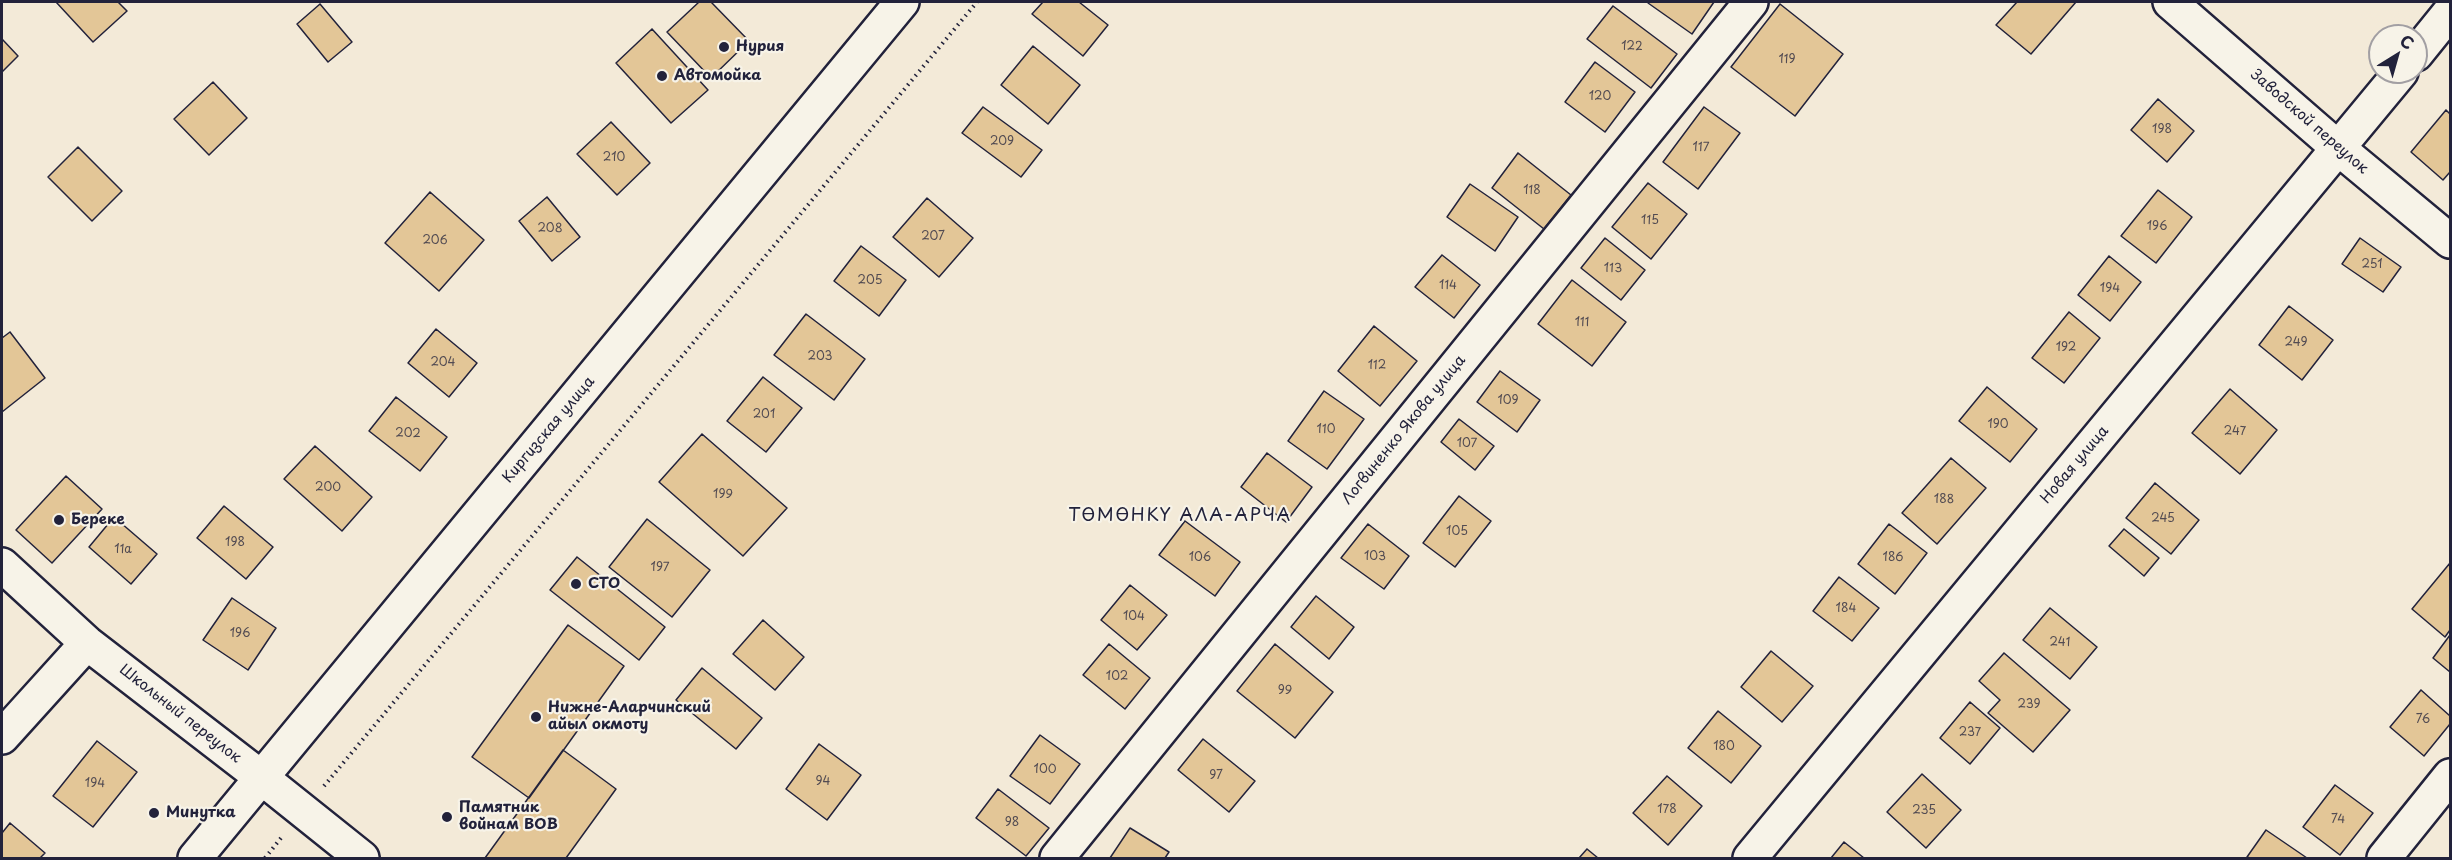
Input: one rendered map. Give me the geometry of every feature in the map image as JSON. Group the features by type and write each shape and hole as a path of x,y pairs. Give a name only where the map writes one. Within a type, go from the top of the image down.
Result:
{"street":[{"name":"Киргизская улица","path":"195,858 902,2"},
{"name":"Логвиненко Якова улица","path":"1057,858 1751,2"},
{"name":"Заводской переулок","path":"2170,2 2338,148 2451,241"},
{"path":"2428,40 2451,12"},
{"name":"Новая улица","path":"1750,858 2391,84"},
{"name":"Школьный переулок","path":"2,566 87,643 362,858"},
{"path":"2,737 87,643"},
{"path":"2384,858 2451,776"}],"path":[{"path":"265,858 977,2"}],"building":[{"path":"56,2 118,2 127,11 93,42"},
{"path":"699,2 711,2 749,41 711,78 667,32"},
{"path":"1043,2 1079,2 1108,25 1083,56 1032,14"},
{"path":"1649,2 1714,2 1692,34"},
{"path":"2017,2 2076,2 2031,54 1996,25"},
{"path":"320,4 352,42 328,62 297,24"},
{"path":"1780,4 1843,54 1795,116 1731,67"},
{"path":"1613,6 1677,54 1651,88 1587,39"},
{"name":"Автомойка","path":"652,29 708,90 671,123 616,63"},
{"path":"2,39 18,56 2,72"},
{"path":"1033,46 1080,85 1048,124 1001,85"},
{"path":"1595,62 1635,92 1605,132 1565,102"},
{"path":"213,82 247,118 209,155 174,119"},
{"path":"2158,99 2194,131 2167,162 2131,130"},
{"path":"983,107 1042,150 1021,177 962,133"},
{"path":"1704,107 1740,133 1698,189 1663,162"},
{"path":"2446,110 2450,114 2450,172 2443,180 2411,152"},
{"path":"611,122 650,163 617,195 577,154"},
{"path":"78,147 122,191 92,221 48,177"},
{"path":"1518,153 1571,195 1544,229 1492,188"},
{"path":"1648,183 1687,214 1651,259 1612,227"},
{"path":"1470,184 1518,217 1495,251 1447,217"},
{"path":"2158,190 2192,217 2156,263 2121,236"},
{"path":"430,192 484,240 439,291 385,243"},
{"path":"547,197 580,237 552,261 519,221"},
{"path":"927,198 973,238 939,277 893,237"},
{"path":"1605,238 1645,270 1621,300 1581,268"},
{"path":"2360,238 2401,267 2383,292 2342,264"},
{"path":"861,246 906,280 879,316 834,281"},
{"path":"1442,255 1480,285 1454,318 1415,287"},
{"path":"2109,256 2141,282 2110,321 2078,295"},
{"path":"1572,280 1626,322 1592,366 1538,324"},
{"path":"2289,306 2333,340 2302,380 2259,345"},
{"path":"2069,312 2100,338 2064,383 2032,358"},
{"path":"806,314 865,359 834,400 774,355"},
{"path":"1374,326 1417,361 1380,406 1338,371"},
{"path":"436,329 477,363 449,397 408,363"},
{"path":"10,332 45,378 2,412 2,338"},
{"path":"1500,371 1540,400 1517,432 1477,402"},
{"path":"763,377 802,408 766,452 727,421"},
{"path":"1987,387 2037,429 2010,462 1959,421"},
{"path":"2230,389 2277,430 2240,474 2192,433"},
{"path":"1324,391 1364,419 1327,469 1288,441"},
{"path":"396,397 447,437 420,471 369,431"},
{"path":"1459,419 1494,446 1475,470 1441,442"},
{"path":"702,434 787,508 743,556 659,482"},
{"path":"315,446 372,497 342,531 284,479"},
{"path":"1267,453 1312,487 1286,522 1241,487"},
{"path":"1951,458 1986,488 1937,544 1902,513"},
{"name":"Береке","path":"66,476 102,509 52,563 16,530"},
{"path":"2155,483 2199,520 2171,554 2126,518"},
{"path":"1459,496 1491,521 1455,567 1423,543"},
{"path":"224,506 273,547 246,579 197,538"},
{"path":"114,517 157,554 131,584 89,547"},
{"path":"647,519 710,570 672,617 609,567"},
{"path":"1185,521 1240,562 1215,596 1159,555"},
{"path":"1368,524 1409,556 1384,589 1341,558"},
{"path":"1889,524 1927,553 1895,594 1858,564"},
{"path":"2124,529 2159,558 2144,576 2109,546"},
{"path":"577,557 665,627 639,660 550,590"},
{"path":"2450,563 2450,630 2445,637 2412,609"},
{"path":"1839,577 1879,608 1852,641 1813,611"},
{"path":"1130,585 1167,615 1137,650 1101,620"},
{"path":"1316,596 1354,627 1329,659 1291,627"},
{"path":"232,598 276,628 248,670 203,640"},
{"path":"2050,608 2097,647 2070,679 2023,640"},
{"path":"763,620 804,657 775,690 733,654"},
{"name":"Нижне-Аларчинский айыл окмоту","path":"568,625 624,666 529,798 472,757"},
{"path":"2450,635 2450,672 2433,658"},
{"path":"1109,644 1150,678 1125,709 1083,675"},
{"path":"1275,644 1333,692 1295,738 1237,691"},
{"path":"1771,651 1813,686 1782,722 1741,687"},
{"path":"2004,653 2070,710 2033,752 1988,713 2000,700 1979,681"},
{"path":"702,668 762,718 736,749 676,700"},
{"path":"2421,690 2450,716 2450,724 2424,756 2390,727"},
{"path":"1970,702 2000,728 1970,764 1940,738"},
{"path":"1718,711 1761,746 1731,783 1688,748"},
{"path":"1040,735 1080,764 1050,804 1010,776"},
{"path":"1203,739 1255,781 1229,812 1178,770"},
{"path":"97,741 137,772 93,827 53,796"},
{"path":"819,744 861,775 827,820 786,789"},
{"path":"563,750 616,789 566,858 485,858"},
{"path":"1922,774 1961,810 1926,848 1887,812"},
{"path":"1667,776 1702,806 1668,845 1633,813"},
{"path":"2335,785 2373,813 2340,855 2303,827"},
{"path":"998,789 1049,828 1026,856 976,818"},
{"path":"10,823 45,853 40,858 2,858 2,833"},
{"path":"1130,828 1169,852 1165,858 1110,858"},
{"path":"2266,830 2307,858 2247,857"},
{"path":"1844,842 1864,858 1831,858"},
{"path":"1587,849 1598,858 1579,858"}],"place":[{"name":"Нурия","path":"724,47"},
{"name":"Автомойка","path":"662,76"},
{"name":"Береке","path":"59,520"},
{"name":"СТО","path":"576,584"},
{"name":"Нижне-Аларчинский айыл окмоту","path":"536,717"},
{"name":"Минутка","path":"154,813"},
{"name":"Памятник войнам ВОВ","path":"447,817"}],"district":[{"name":"ТӨМӨНКҮ АЛА-АРЧА","path":"1180,516"}]}
